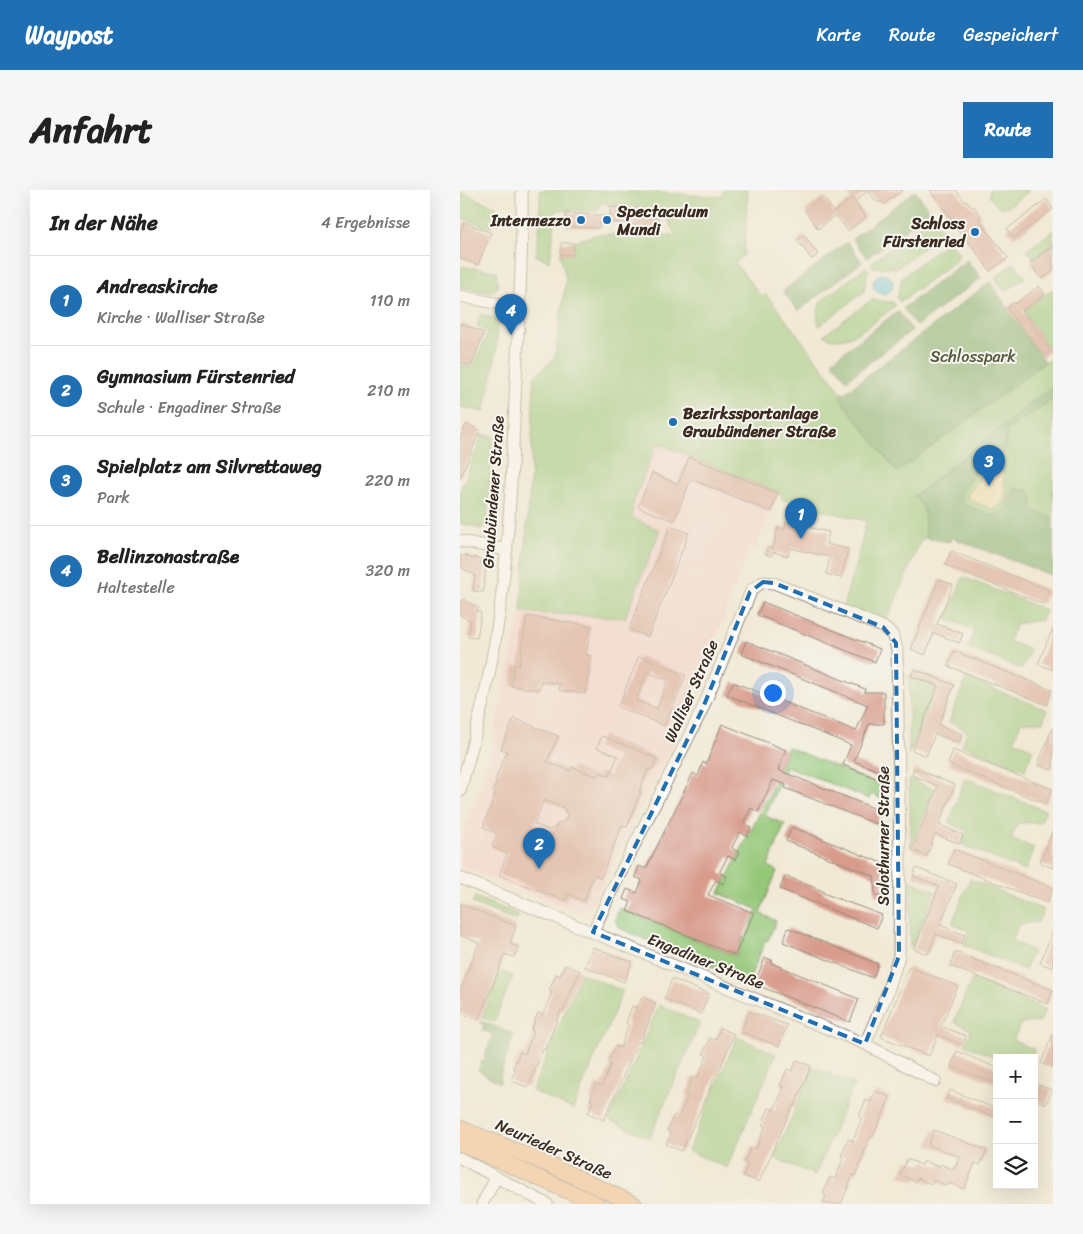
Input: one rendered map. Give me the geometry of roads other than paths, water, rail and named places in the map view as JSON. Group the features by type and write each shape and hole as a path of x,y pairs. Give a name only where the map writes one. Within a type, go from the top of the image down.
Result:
{"main road":[{"name":"Neurieder Straße","path":"460,1128 566,1172 634,1204"},
{"name":"Neurieder Straße","path":"460,1143 597,1204"}],"street":[{"name":"Graubündener Straße","path":"460,791 487,686 497,631 507,550 519,308 522,190"},
{"path":"460,296 519,308"},
{"path":"460,541 507,550"},
{"name":"Walliser Straße","path":"593,932 702,710 752,589 763,582 774,583 883,627"},
{"name":"Solothurner Straße","path":"865,1044 887,994 899,956 900,858 897,649 892,634 883,627"},
{"name":"Engadiner Straße","path":"460,878 865,1044 935,1081"},
{"path":"460,1158 547,1204"},
{"path":"482,1204 496,1178"}],"water":[{"path":"883,274 890,277 893,284 890,291 883,294 876,291 873,284 876,277"}],"place":[{"name":"Intermezzo","path":"581,220"},
{"name":"Spectaculum Mundi","path":"607,220"},
{"name":"Schloss Fürstenried","path":"975,232"},
{"name":"Bellinzonastraße","path":"511,335"},
{"name":"Bezirkssportanlage Graubündener Straße","path":"673,422"},
{"name":"Spielplatz am Silvrettaweg","path":"989,486"},
{"name":"Andreaskirche","path":"801,539"},
{"name":"Gymnasium Fürstenried","path":"539,869"}],"park label":[{"name":"Schlosspark","path":"973,356"}]}
